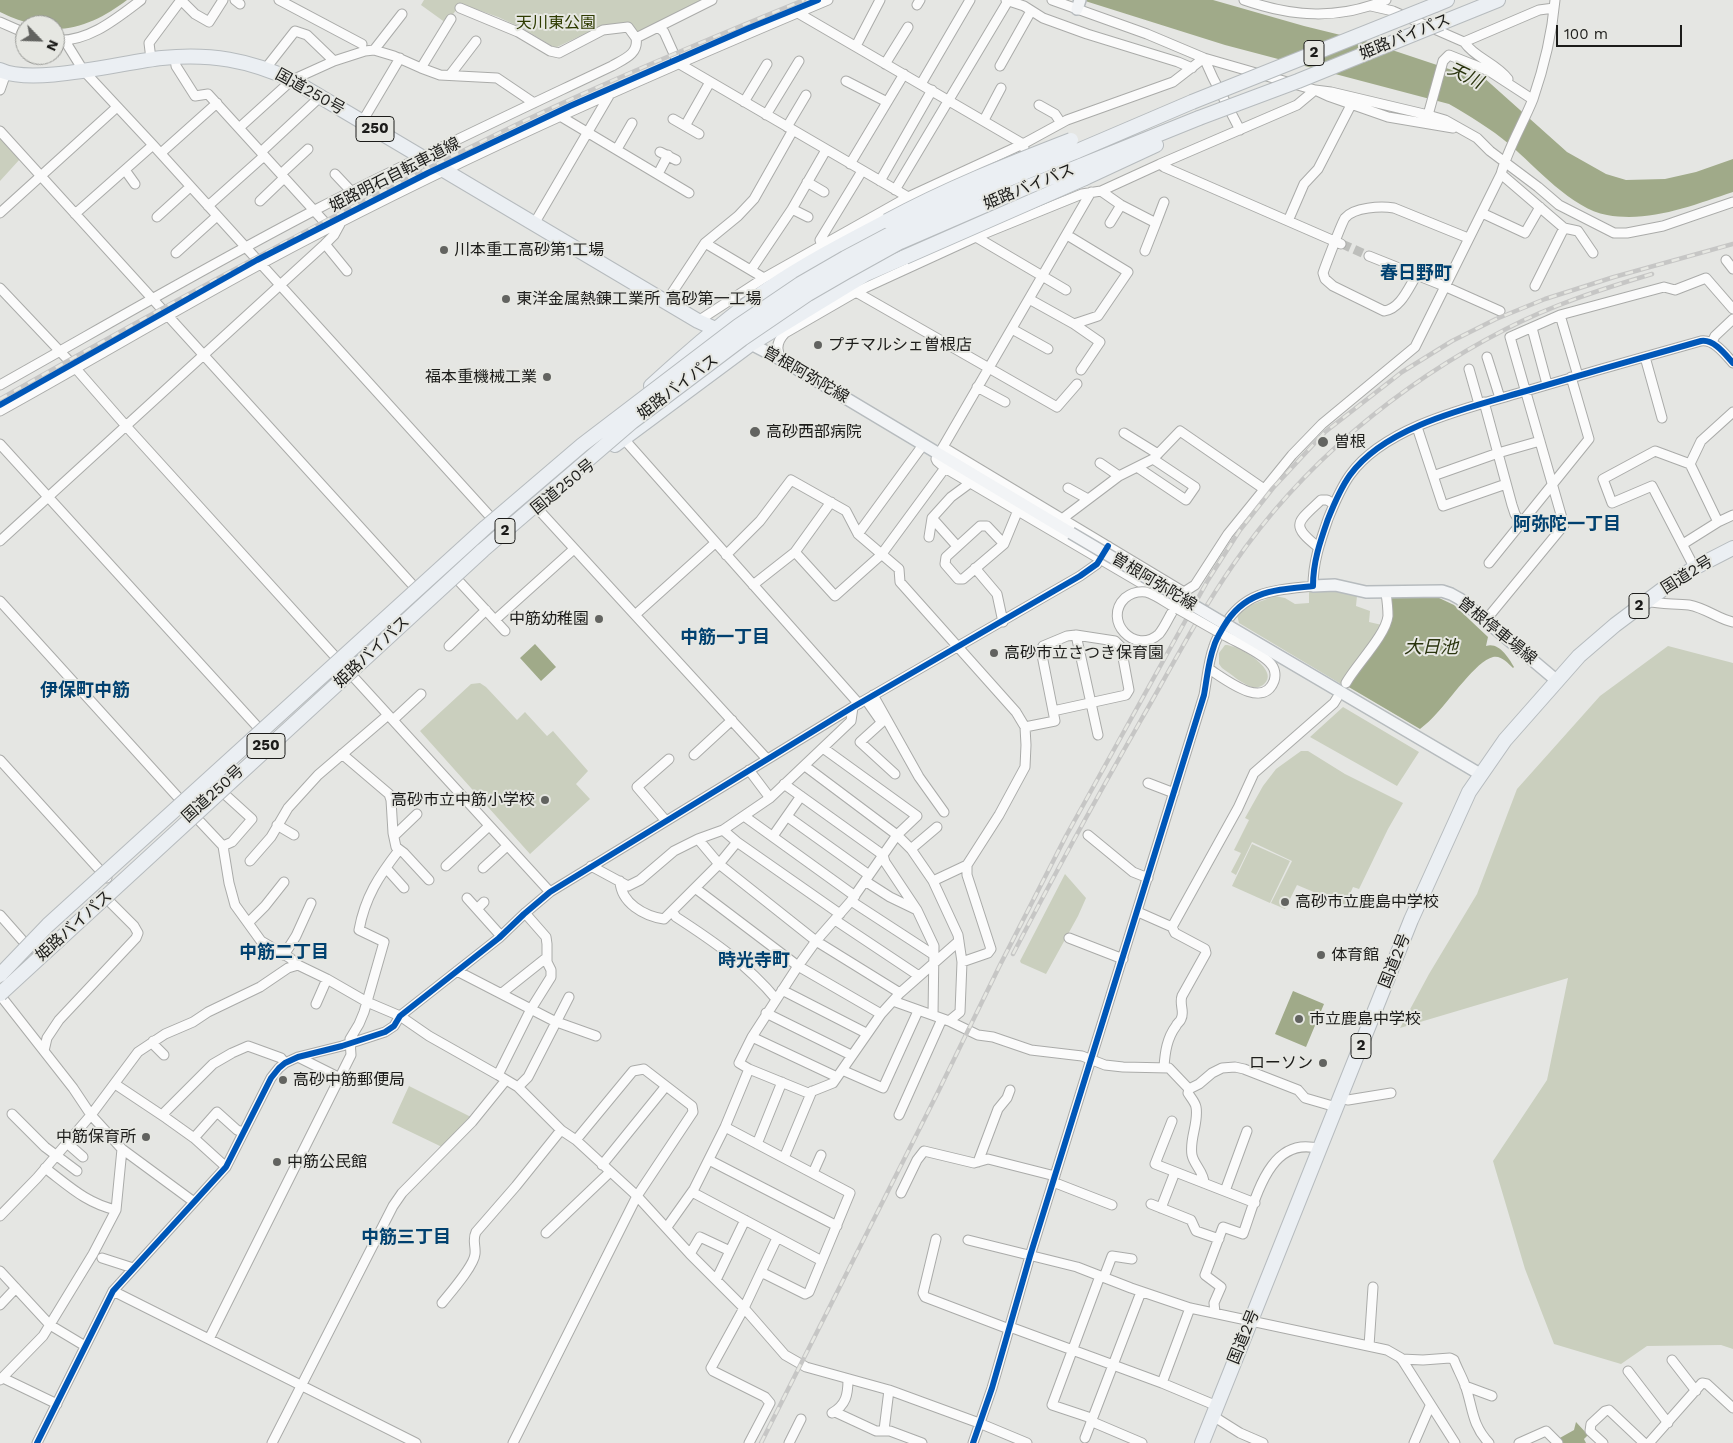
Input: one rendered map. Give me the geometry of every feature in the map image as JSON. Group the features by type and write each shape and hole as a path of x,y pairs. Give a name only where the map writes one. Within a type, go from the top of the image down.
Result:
{"highway":[{"name":"姫路バイパス","path":"2,1000 482,550 632,422 742,339 808,294 900,242 1027,187 1082,172 1145,150 1199,122 1498,0"},
{"name":"姫路バイパス","path":"0,975 48,925 486,527 598,433 738,326 807,280 845,258 911,223 1006,180 1073,146 1125,130 1441,2"},
{"name":"国道250号","path":"0,989 103,895 264,735 623,438 750,344 698,321 422,156 292,80 266,68 226,59 194,56 152,59 83,70 28,76 3,71"},
{"path":"716,329 768,289 826,253 912,208 1002,167 1073,146"},
{"path":"750,344 783,329 818,308 866,274 906,257 1082,172"},
{"name":"国道250号","path":"0,975 107,878 189,809 219,789 345,667 419,592 585,448 676,363 716,329"},
{"name":"国道2号","path":"1202,1443 1411,920 1450,830 1469,792 1505,740 1556,680 1580,656 1614,625 1647,601 1694,568 1733,548"}],"main road":[{"name":"曽根阿弥陀線","path":"750,344 782,360 923,445 941,451 1227,631 1480,774"},
{"name":"曽根停車場線","path":"1313,586 1335,586 1366,592 1442,591 1451,594 1460,599 1556,680"}],"street":[{"path":"141,0 85,37 65,41 83,70 161,153 497,523"},
{"path":"152,59 149,43 181,0 195,14 209,22 223,0"},
{"path":"279,0 362,44"},
{"path":"636,38 712,0"},
{"path":"0,411 260,264 445,170 678,63 828,0"},
{"path":"856,46 880,0"},
{"path":"921,84 970,0"},
{"path":"895,190 1007,0 1031,10 1043,18 1087,34 1171,59 1192,68"},
{"path":"1052,0 1079,4 1204,58 1315,90 1388,117 1464,130"},
{"path":"1249,1 1300,14 1327,15 1371,6 1386,0"},
{"path":"1464,42 1554,4"},
{"path":"1209,669 1253,694 1266,691 1273,683 1275,673 1270,663 1227,631 1158,597 1145,592 1134,593 1125,598 1119,607 1117,614 1119,626 1132,639 1143,641 1158,634 1171,614 1177,604 1184,592 1196,585 1228,534 1292,455 1322,424 1415,347 1501,174 1506,157 1528,110 1548,45 1554,4"},
{"path":"1371,6 1393,11 1464,42 1470,51 1507,77 1512,86"},
{"path":"0,385 153,298 314,210 422,156 612,66 632,54 637,43 636,38 628,27 603,30 559,53 550,51 518,32 460,8"},
{"path":"1000,66 1007,45 1031,10"},
{"path":"798,13 1023,144 1048,208"},
{"path":"374,50 402,14"},
{"path":"421,68 452,19"},
{"path":"0,22 15,29"},
{"path":"658,27 664,32 678,63 908,198"},
{"path":"885,64 908,28"},
{"path":"266,68 295,31 307,35 334,61"},
{"path":"450,76 476,41"},
{"path":"239,128 292,80 358,52 374,50 400,58 440,75 497,78 534,103"},
{"path":"1428,115 1443,61 1449,55 1489,71 1532,99"},
{"path":"174,57 176,66 195,96 208,94 330,228"},
{"path":"362,122 400,58"},
{"path":"698,321 764,278 908,198 1023,144 1061,123 1173,82 1204,58"},
{"path":"1204,58 1240,130"},
{"path":"766,115 798,62"},
{"path":"744,102 767,64"},
{"path":"0,90 3,71"},
{"path":"850,164 904,74"},
{"path":"846,81 887,102"},
{"path":"685,126 710,82"},
{"path":"984,120 1001,88"},
{"path":"880,181 932,90"},
{"path":"782,360 779,356 778,345 783,329 818,308 976,237 1091,192 1101,191 1297,105 1315,90 1331,92 1445,120 1506,157 1559,205 1614,233 1627,233 1663,226 1733,202"},
{"path":"534,224 610,94"},
{"path":"666,302 705,244 738,216 754,199 806,95"},
{"path":"208,206 320,97"},
{"path":"161,153 217,103"},
{"path":"1039,105 1055,114 1061,123"},
{"path":"1288,221 1304,184 1318,169 1352,105"},
{"path":"0,213 117,107"},
{"path":"560,116 689,193"},
{"path":"673,119 699,134"},
{"path":"617,149 632,123"},
{"path":"0,131 419,592"},
{"path":"75,214 153,145"},
{"path":"260,201 308,149"},
{"path":"751,270 792,209 826,150"},
{"path":"658,174 668,156"},
{"path":"1160,164 1339,243"},
{"path":"125,170 135,184"},
{"path":"822,246 820,240 862,171"},
{"path":"335,174 351,191"},
{"path":"1501,174 1564,228 1578,231 1593,253"},
{"path":"807,182 824,192"},
{"path":"157,217 190,187"},
{"path":"1101,191 1156,223"},
{"path":"1091,192 977,387 937,461 970,483 1177,604"},
{"path":"1145,252 1164,202"},
{"path":"1110,223 1121,204"},
{"path":"1416,276 1397,306 1390,310 1380,310 1334,286 1325,279 1323,273 1339,243 1345,218 1358,211 1382,206 1394,208 1468,238"},
{"path":"1482,213 1525,233 1540,207"},
{"path":"792,209 808,217"},
{"path":"176,253 217,216"},
{"path":"822,246 863,217"},
{"path":"0,541 325,244 334,235 340,223"},
{"path":"1540,283 1564,228"},
{"path":"1067,235 1132,274 1098,316 1074,324"},
{"path":"976,237 1066,290"},
{"path":"325,244 347,272"},
{"path":"705,244 764,278"},
{"path":"1369,256 1500,311"},
{"path":"1726,260 1733,269"},
{"path":"1486,621 1564,525 1554,483 1510,337 1560,315 1664,287 1675,290 1706,278 1733,309"},
{"path":"0,288 60,351 550,892"},
{"path":"856,292 1057,407 1076,383"},
{"path":"716,329 732,299"},
{"path":"1029,299 1074,324 1100,342 1081,370"},
{"path":"1488,563 1589,439 1560,315"},
{"path":"1712,342 1715,336 1733,319"},
{"path":"1532,328 1547,384"},
{"path":"1012,329 1048,349"},
{"path":"974,1443 1204,695 1214,646 1228,619 1242,603 1258,595 1277,589 1313,586 1314,562 1318,548 1334,504 1351,473 1364,460 1391,441 1417,427 1439,417 1482,403 1701,341 1712,342 1732,359"},
{"path":"1487,356 1500,398"},
{"path":"1645,357 1662,402 1662,418"},
{"path":"1469,369 1498,453 1515,514 1521,523"},
{"path":"977,387 1005,402"},
{"path":"1690,464 1701,441 1733,412"},
{"path":"1417,427 1443,506 1506,484"},
{"path":"1062,519 1119,476 1156,456 1180,431 1264,489"},
{"path":"1124,433 1195,488 1186,500 1137,467"},
{"path":"623,438 753,586 880,720 881,723 860,742 895,774"},
{"path":"1433,476 1498,453 1540,441"},
{"path":"0,444 264,735"},
{"path":"858,534 923,445"},
{"path":"941,451 1062,519 1184,592"},
{"path":"1692,563 1652,486 1612,503 1603,479 1655,451 1690,464 1718,522"},
{"path":"1100,463 1119,476"},
{"path":"795,552 835,596 881,555 945,468"},
{"path":"726,555 760,521 791,480 831,502 846,511 858,534 899,569 900,582 1016,712 1025,727 1025,767 999,815 967,866 967,875 991,949 988,953 962,962"},
{"path":"929,537 932,518 951,497 970,483"},
{"path":"1068,488 1088,499"},
{"path":"1318,548 1304,537 1300,531 1299,524 1304,516 1322,500 1327,500 1334,504"},
{"path":"753,586 795,552 831,502"},
{"path":"537,508 767,759"},
{"path":"1004,544 987,526 980,526 946,557 945,564 958,579 963,579 1004,544 1018,510"},
{"path":"1683,544 1733,515"},
{"path":"932,518 957,546"},
{"path":"635,615 716,543"},
{"path":"38,1443 113,1291 226,1167 271,1078 285,1063 298,1057 350,1044 385,1032 394,1026 400,1016 502,936 550,892 863,701 1080,576 1097,564 1108,546"},
{"path":"495,620 574,549"},
{"path":"975,568 997,594 1002,622"},
{"path":"456,578 505,631"},
{"path":"1346,683 1354,668 1383,631 1388,616 1386,593"},
{"path":"0,601 223,846 235,905 262,942 298,965 367,1002 400,1016 429,1036 518,1087 561,1130 576,1140 637,1196 690,1254 744,1308 785,1355 795,1362 820,1372 889,1390 1027,1443"},
{"path":"1647,601 1657,604 1690,605 1710,611 1733,622"},
{"path":"448,646 486,610"},
{"path":"1025,727 1055,721 1053,711 1041,650 1043,646 1067,636 1076,635 1115,641 1120,647 1129,690 1126,695 1053,711"},
{"path":"1076,635 1098,735"},
{"path":"250,861 271,837 288,808 321,772 421,694"},
{"path":"1172,927 1238,808 1254,773 1334,703 1336,698"},
{"path":"591,866 628,886 640,880 674,851 722,830 770,798 851,721 863,701"},
{"path":"863,701 944,812"},
{"path":"694,755 732,720"},
{"path":"710,740 718,747"},
{"path":"823,748 916,816 898,835 853,898 816,941 798,966 766,1013 739,1063 749,1069 808,1092 832,1083 881,1014 934,959 959,941"},
{"path":"342,754 389,794 396,847 404,853 428,880"},
{"path":"666,821 637,787 669,759"},
{"path":"0,760 107,878"},
{"path":"805,766 898,835 911,849 933,881 958,935 962,962 960,1012 945,1020 899,1115"},
{"path":"749,770 770,798"},
{"path":"784,784 883,855 885,862 917,910 934,946 933,1015"},
{"path":"1148,784 1174,793"},
{"path":"219,789 252,819 232,842 223,846"},
{"path":"772,836 788,817 801,796"},
{"path":"394,836 417,814"},
{"path":"744,816 934,959"},
{"path":"788,817 890,898 917,910"},
{"path":"277,826 294,836"},
{"path":"446,866 457,862 489,826"},
{"path":"911,849 937,827"},
{"path":"722,830 919,976"},
{"path":"1088,835 1133,872 1148,878"},
{"path":"698,839 719,864 816,941 900,993"},
{"path":"620,881 620,890 625,899 655,918 664,918 719,864 737,842"},
{"path":"483,868 507,846"},
{"path":"209,1339 351,1055 350,1039 359,1024 367,1002 384,942 360,930 362,916 368,896 399,850"},
{"path":"933,881 967,866"},
{"path":"386,868 404,888"},
{"path":"248,923 284,882"},
{"path":"695,888 798,966 881,1014"},
{"path":"44,1051 47,1038 59,1020 136,938 138,933 134,926 103,895"},
{"path":"466,898 502,936"},
{"path":"477,909 484,902"},
{"path":"284,955 296,936 311,903"},
{"path":"672,911 676,917 721,947 762,982 776,999"},
{"path":"1138,912 1172,927 1175,933 1205,949 1206,954 1182,996 1180,1002 1183,1013 1170,1036 1165,1051 1164,1067"},
{"path":"272,1443 393,1206 402,1193 472,1122 502,1077 531,1009 550,977 551,970 546,958 546,936 525,913"},
{"path":"0,916 30,949"},
{"path":"1069,938 1123,959"},
{"path":"502,993 546,958"},
{"path":"0,1216 46,1168 91,1115 138,1052 165,1034 193,1022 208,1012 260,987 288,968 298,965"},
{"path":"457,971 556,1022 596,1036"},
{"path":"316,1004 327,979"},
{"path":"782,990 866,1033"},
{"path":"518,1087 528,1077 569,997"},
{"path":"2,1000 44,1051 91,1115 122,1149 194,1202"},
{"path":"893,1001 933,1015 978,1035 993,1037 1031,1050 1067,1053 1123,1068 1169,1068 1189,1089 1188,1093 1196,1105 1191,1148 1192,1157 1204,1177 1204,1183"},
{"path":"752,1037 839,1073 883,1088 918,1011"},
{"path":"766,1013 851,1055"},
{"path":"153,1041 155,1046 164,1055"},
{"path":"162,1115 213,1064 248,1046 281,1058 285,1063"},
{"path":"298,1057 340,1078"},
{"path":"1189,1089 1222,1068 1235,1067 1298,1090 1305,1098 1338,1102 1391,1093"},
{"path":"514,1443 637,1196 693,1112 692,1106 644,1069 634,1071 576,1140"},
{"path":"667,1227 692,1192 709,1160 749,1069"},
{"path":"757,1144 782,1082"},
{"path":"115,1084 194,1138 226,1167"},
{"path":"602,1165 666,1086"},
{"path":"978,1162 998,1109 1007,1098 1010,1090"},
{"path":"784,1158 812,1091"},
{"path":"194,1138 217,1112 237,1130 243,1132"},
{"path":"12,1114 45,1147 77,1171"},
{"path":"1172,1121 1155,1164 1255,1203"},
{"path":"725,1127 850,1193 809,1292 805,1294 761,1272"},
{"path":"442,1303 476,1254 474,1236 476,1232 561,1130"},
{"path":"1225,1192 1235,1152 1248,1132"},
{"path":"67,1143 83,1157"},
{"path":"1215,1313 1214,1303 1221,1287 1205,1275 1224,1227 1243,1234 1265,1175 1280,1156 1298,1147 1310,1146 1320,1149"},
{"path":"57,1404 1,1379 43,1336 93,1254 116,1210 122,1149"},
{"path":"901,1193 917,1160 924,1151 974,1163 988,1159 1054,1179 1112,1205"},
{"path":"812,1173 821,1155"},
{"path":"709,1160 836,1226"},
{"path":"46,1168 98,1206 116,1210"},
{"path":"546,1233 558,1228 610,1172"},
{"path":"1161,1208 1174,1172"},
{"path":"692,1192 822,1261"},
{"path":"1151,1204 1191,1220 1196,1231 1219,1239"},
{"path":"716,1280 745,1220"},
{"path":"690,1254 700,1237 730,1251"},
{"path":"749,1443 770,1403 765,1397 713,1371 711,1368 744,1308 777,1238"},
{"path":"936,1239 923,1293 925,1297 1162,1383 1215,1411 1240,1433 1263,1443"},
{"path":"968,1240 1077,1267 1140,1292 1190,1308 1387,1350 1401,1359 1455,1443"},
{"path":"1132,1259 1112,1256 1102,1276 1052,1405 1088,1417 1096,1423 1142,1443"},
{"path":"102,1258 133,1268"},
{"path":"0,1271 50,1325 86,1346"},
{"path":"1369,1346 1373,1287"},
{"path":"0,1305 16,1288"},
{"path":"113,1291 416,1443"},
{"path":"1084,1438 1140,1292"},
{"path":"1162,1383 1190,1308"},
{"path":"1401,1359 1450,1358 1454,1360 1465,1386 1474,1422 1489,1443"},
{"path":"1672,1360 1696,1391"},
{"path":"1634,1374 1668,1422"},
{"path":"848,1379 846,1400 841,1407 832,1413 876,1431 884,1430 922,1443"},
{"path":"1649,1443 1702,1383 1707,1384 1733,1408"},
{"path":"1465,1386 1492,1396"},
{"path":"884,1430 889,1390"},
{"path":"1414,1443 1430,1406"},
{"path":"1602,1443 1590,1431 1590,1424 1605,1410 1609,1410 1644,1443"},
{"path":"789,1443 801,1419"},
{"path":"1519,1443 1546,1431 1558,1443"}],"green space":[{"name":"天川東公園","path":"424,0 707,0 638,32 631,25 601,26 555,48 524,29 498,17 461,4 446,23 421,5"},
{"path":"0,138 20,159 0,181"},
{"path":"1309,591 1341,592 1357,596 1356,606 1370,611 1369,622 1382,625 1341,684 1239,623 1237,615 1248,606 1275,596 1285,598 1295,604 1309,603"},
{"path":"1225,645 1239,649 1256,659 1263,666 1268,679 1263,685 1259,687 1248,686 1222,668 1219,664 1219,653"},
{"path":"1668,646 1733,663 1733,1349 1721,1345 1647,1346 1621,1364 1554,1344 1525,1269 1493,1161 1547,1080 1568,978 1400,1028 1429,974 1477,894 1517,789 1600,696"},
{"path":"480,683 517,720 525,712 547,736 553,731 588,771 576,784 590,799 530,854 420,731 471,684"},
{"path":"1343,707 1419,752 1397,786 1310,737"},
{"path":"1301,751 1308,751 1345,774 1403,803 1388,829 1359,889 1353,887 1345,905 1297,885 1285,909 1271,903 1292,861 1252,842 1236,875 1231,872 1241,853 1234,850 1249,820 1245,818 1263,786 1276,769"},
{"path":"1252,844 1290,861 1270,903 1232,886"},
{"path":"1065,874 1086,898 1046,974 1020,961"},
{"path":"409,1086 471,1117 442,1147 392,1123"}],"water":[{"path":"0,0 127,0 93,20 75,27 65,28 65,15 15,15 15,18 0,12"},
{"name":"天川","path":"1082,0 1213,0 1365,41 1470,76 1482,76 1567,152 1606,174 1626,180 1665,179 1696,172 1733,159 1733,192 1655,215 1623,217 1607,215 1581,205 1568,196 1495,133 1449,104 1225,45"},
{"name":"大日池","path":"1437,597 1454,605 1488,637 1486,646 1491,645 1499,648 1514,667 1499,657 1486,660 1471,673 1435,715 1420,729 1347,686 1380,644 1386,632 1390,598"},
{"path":"535,644 556,667 541,681 520,658"},
{"name":"市立鹿島中学校","path":"1293,991 1324,1004 1306,1047 1275,1034"},
{"path":"1576,1422 1588,1435 1584,1439 1586,1443 1563,1443 1558,1439 1574,1430"}],"tunnel":[{"path":"1342,244 1369,256"}],"railway":[{"path":"0,399 261,255 459,153 595,88 804,0"},
{"path":"761,1443 1066,836 1208,580 1240,530 1273,488 1325,432 1402,372 1452,341 1496,319 1545,299 1614,277 1733,244"},
{"path":"1013,954 1092,807 1197,622 1233,565 1260,528 1289,494 1355,430 1391,401 1466,351 1541,312 1652,274"}],"cycle path":[{"name":"姫路明石自転車道線","path":"0,405 257,260 428,173 570,106 818,0"},
{"path":"973,1443 992,1388 1030,1256 1204,695 1212,652 1218,636 1232,614 1242,605 1262,594 1313,586 1316,560 1322,536 1346,480 1365,458 1385,443 1407,431 1480,404 1701,341 1710,342 1715,345 1733,363"},
{"path":"37,1443 113,1291 226,1167 271,1078 279,1068 298,1057 342,1046 385,1032 394,1026 400,1016 499,938 550,892 853,707 1080,576 1097,564 1108,546"}],"place":[{"name":"川本重工高砂第1工場","path":"444,250"},
{"name":"東洋金属熱錬工業所 高砂第一工場","path":"506,299"},
{"name":"プチマルシェ曽根店","path":"818,345"},
{"name":"福本重機械工業","path":"547,377"},
{"name":"高砂西部病院","path":"755,432"},
{"name":"曽根","path":"1323,442"},
{"name":"中筋幼稚園","path":"599,619"},
{"name":"高砂市立さつき保育園","path":"994,653"},
{"name":"高砂市立中筋小学校","path":"545,800"},
{"name":"高砂市立鹿島中学校","path":"1285,902"},
{"name":"体育館","path":"1321,955"},
{"name":"市立鹿島中学校","path":"1299,1019"},
{"name":"ローソン","path":"1323,1063"},
{"name":"高砂中筋郵便局","path":"283,1080"},
{"name":"中筋保育所","path":"146,1137"},
{"name":"中筋公民館","path":"277,1162"}],"district":[{"name":"春日野町","path":"1416,274"},
{"name":"阿弥陀一丁目","path":"1567,525"},
{"name":"中筋一丁目","path":"725,638"},
{"name":"伊保町中筋","path":"85,691"},
{"name":"中筋二丁目","path":"284,953"},
{"name":"時光寺町","path":"754,961"},
{"name":"中筋三丁目","path":"406,1238"}]}
